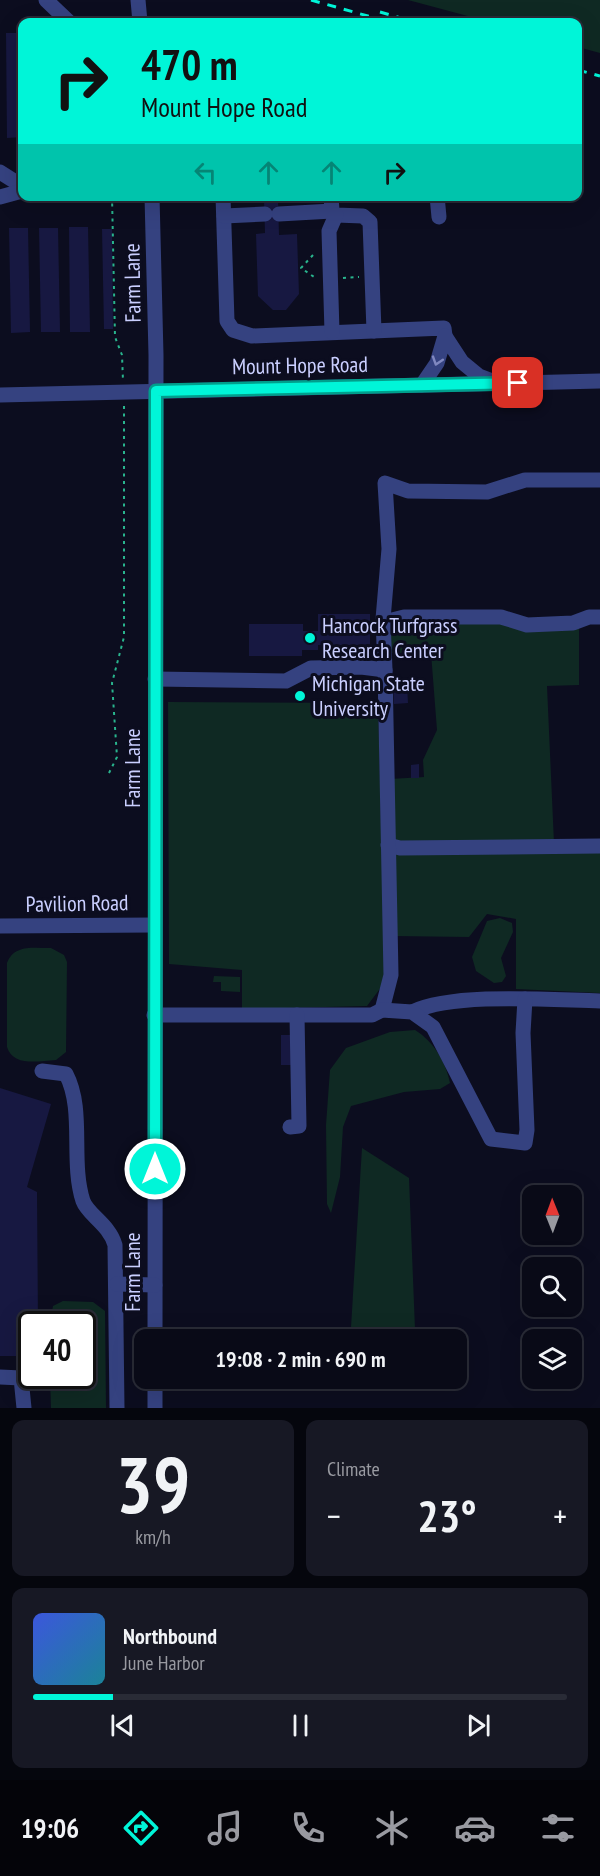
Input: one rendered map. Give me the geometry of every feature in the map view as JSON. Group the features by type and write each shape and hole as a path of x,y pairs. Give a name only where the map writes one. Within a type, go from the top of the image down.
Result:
{"street":[{"path":"46,0 65,18"},
{"path":"138,0 140,18"},
{"path":"0,172 18,183"},
{"path":"0,197 18,192"},
{"name":"Farm Lane","path":"152,201 156,391 155,1329"},
{"path":"223,201 227,321 233,330 252,336 444,328 445,336 462,362 479,376 497,384"},
{"path":"438,201 440,218"},
{"path":"224,216 333,208 363,216 370,222 374,331"},
{"path":"332,332 329,231 333,208"},
{"path":"422,385 437,363 440,343 445,336"},
{"name":"Mount Hope Road","path":"0,395 600,381"},
{"path":"382,1010 391,975 384,630 389,549 384,483 408,491 487,492 525,480 600,480"},
{"path":"384,630 392,620 404,616 501,617 527,625 573,623 589,617 600,617"},
{"path":"155,679 286,681 310,668 361,666 385,670"},
{"path":"388,845 400,848 600,846"},
{"name":"Pavilion Road","path":"0,926 154,925"},
{"path":"412,1011 433,1027 490,1139 525,1143 527,1130 523,1033 525,999"},
{"path":"154,1015 372,1015 382,1010 412,1011 428,1004 525,999 600,1001"},
{"path":"290,1126 299,1126 297,1015"},
{"path":"42,1071 66,1074 73,1087 76,1097 76,1153 84,1203 111,1232 116,1245 117,1408"},
{"path":"117,1284 155,1285"},
{"path":"0,1377 21,1378 24,1408"},
{"path":"155,1389 155,1408"}],"path":[{"path":"109,773 117,758 112,683 124,637 124,392 122,355 115,337 112,201"}],"green space":[{"path":"408,0 600,0 600,53 582,48 582,18 475,18"},
{"path":"499,620 579,627 579,685 547,686 554,843 391,843 390,779 424,777 423,760 437,730 431,653 389,653 388,629 396,622"},
{"path":"168,702 378,703 385,982 367,1006 242,1009 242,970 169,964"},
{"path":"600,848 600,993 516,989 516,919 487,914 469,937 393,936 391,850"},
{"path":"500,918 512,923 513,932 501,958 506,976 502,982 494,983 476,971 472,957 487,921"},
{"path":"25,948 51,948 64,955 67,962 66,1052 56,1060 35,1062 21,1060 15,1058 7,1047 7,963 14,953"},
{"path":"214,976 240,977 240,992 221,991 221,982 213,982"},
{"path":"415,1030 428,1040 438,1053 450,1083 440,1089 404,1092 351,1106 343,1127 340,1177 331,1213 327,1204 326,1125 330,1070 346,1048 390,1032"},
{"path":"362,1148 409,1178 415,1329 352,1329"},
{"path":"63,1301 93,1302 105,1311 106,1408 51,1408 50,1389 96,1389 96,1311 52,1311 53,1306"}],"building":[{"path":"6,33 18,33 18,137 7,138"},
{"path":"264,201 278,201 279,235 297,234 299,294 286,310 273,310 258,296 256,234 265,233"},
{"path":"69,227 88,227 90,332 70,332"},
{"path":"9,228 28,228 30,332 11,333"},
{"path":"39,228 58,228 60,332 41,332"},
{"path":"102,229 112,229 113,329 104,329"},
{"name":"Hancock Turfgrass Research Center","path":"318,614 370,614 370,645 318,645 318,650 302,650 302,656 249,656 249,624 303,624 303,631 318,631"},
{"path":"407,684 408,703 394,704 393,685"},
{"path":"419,764 419,778 411,778 411,765"},
{"path":"281,1035 293,1035 293,1065 281,1065"},
{"path":"0,1088 51,1104 27,1187 37,1192 38,1311 18,1311 18,1356 0,1356"}],"railway":[{"path":"311,0 375,18"},
{"path":"380,12 401,18"},
{"path":"582,71 600,76"}],"place":[{"name":"Hancock Turfgrass Research Center","path":"310,638"},
{"name":"Michigan State University","path":"300,696"}],"route":[{"path":"155,1169 156,391 518,383"}]}
